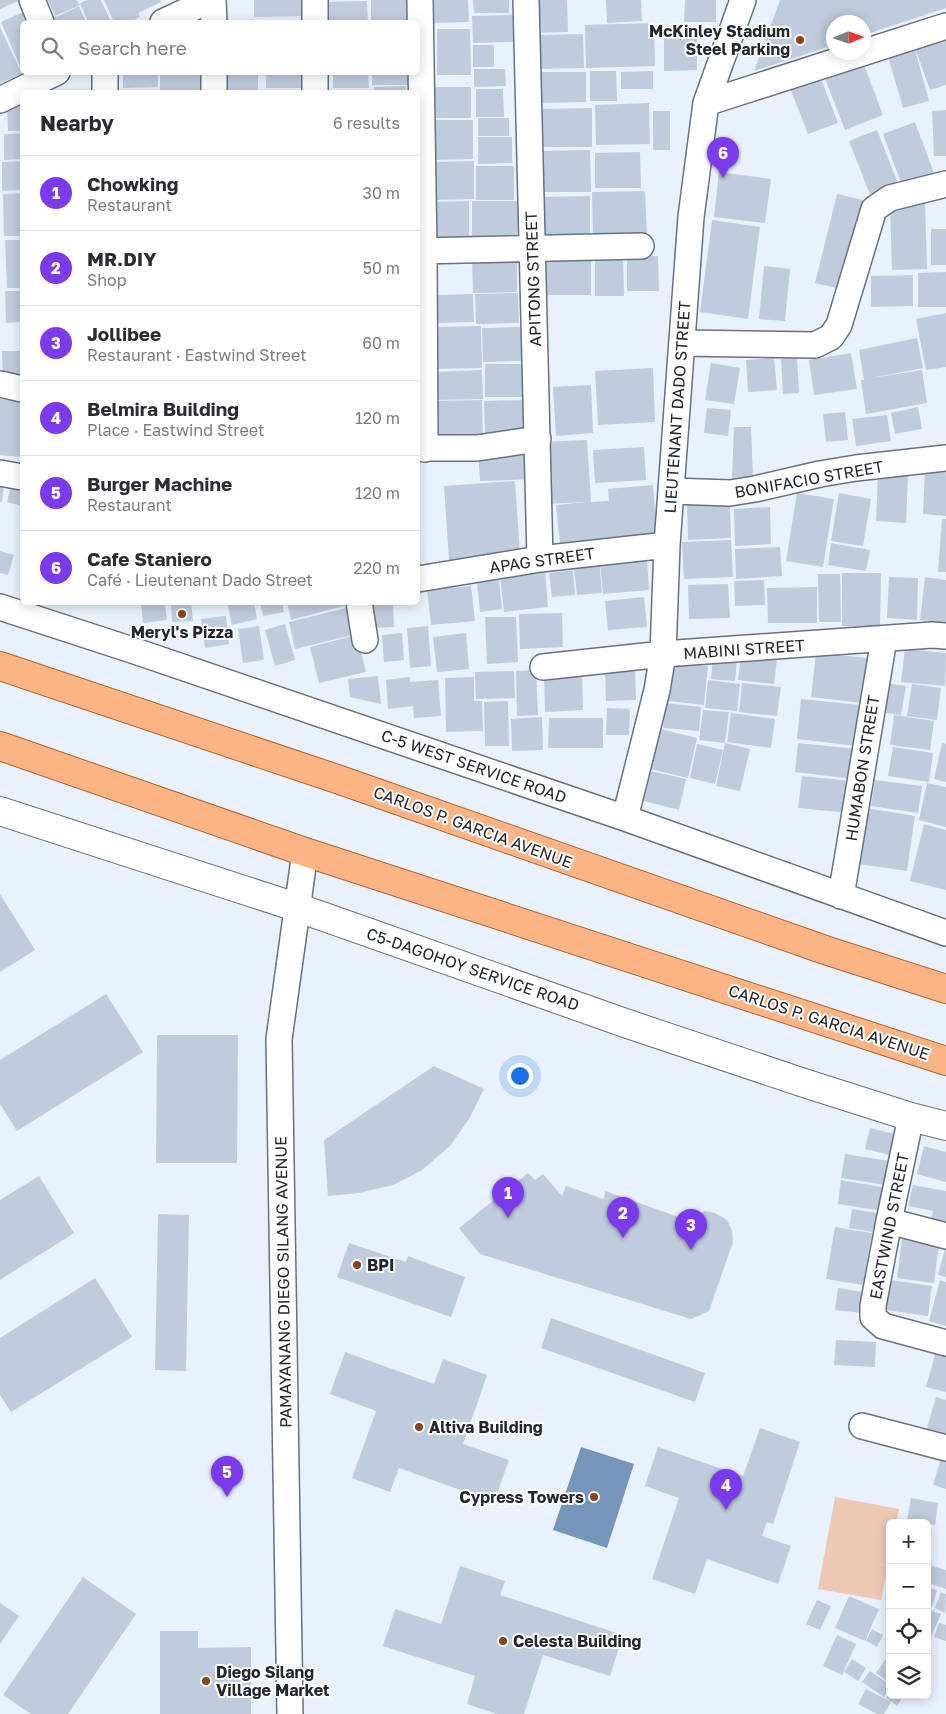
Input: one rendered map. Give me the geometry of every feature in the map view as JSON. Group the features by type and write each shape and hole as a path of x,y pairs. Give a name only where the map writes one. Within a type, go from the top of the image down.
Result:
{"main road":[{"name":"CARLOS P. GARCIA AVENUE","path":"0,666 340,780 826,950 946,989"},
{"name":"CARLOS P. GARCIA AVENUE","path":"0,746 305,852 946,1061"},
{"name":"C5-DAGOHOY SERVICE ROAD","path":"0,811 296,907 624,1023 911,1117 946,1126"}],"street":[{"path":"32,0 40,20"},
{"path":"167,20 212,0 214,20"},
{"path":"314,0 315,20"},
{"path":"420,0 421,449 477,448 538,439"},
{"name":"APITONG STREET","path":"526,0 540,559"},
{"name":"LIEUTENANT DADO STREET","path":"625,818 657,690 662,654 667,545 691,217 706,103 743,0"},
{"path":"706,103 946,26"},
{"path":"20,90 51,75"},
{"path":"105,75 105,90"},
{"path":"214,75 214,90"},
{"path":"315,75 315,90"},
{"path":"0,100 20,90"},
{"path":"682,343 815,345 831,337 839,325 874,209 890,198 946,184"},
{"path":"421,250 641,246"},
{"path":"0,384 20,388"},
{"name":"BONIFACIO STREET","path":"672,490 730,492 755,489 820,474 946,458"},
{"path":"0,473 20,477"},
{"name":"APAG STREET","path":"420,579 540,559 667,545"},
{"path":"360,605 366,640"},
{"name":"C-5 WEST SERVICE ROAD","path":"0,607 142,653 625,818 946,933"},
{"name":"MABINI STREET","path":"543,667 662,654 946,636"},
{"name":"HUMABON STREET","path":"841,896 884,639"},
{"name":"PAMAYANANG DIEGO SILANG AVENUE","path":"290,1714 279,1039 305,852"},
{"name":"EASTWIND STREET","path":"911,1117 889,1221 873,1306 873,1317 883,1326 946,1343"},
{"path":"889,1221 946,1236"},
{"path":"862,1426 946,1448"}],"shaded area":[{"path":"835,1497 899,1509 897,1519 886,1519 886,1576 881,1600 818,1589"}],"water":[{"name":"Cypress Towers","path":"581,1447 634,1464 607,1548 553,1530"}],"building":[{"path":"0,0 21,0 0,9"},
{"path":"48,0 77,0 80,5 55,16"},
{"path":"88,0 101,0 110,20 87,20 80,3"},
{"path":"104,0 160,0 161,2 138,13 140,17 133,20 113,20"},
{"path":"254,0 309,0 309,16 254,17"},
{"path":"371,0 408,0 408,20 371,20"},
{"path":"430,0 468,0 469,22 431,23"},
{"path":"473,0 509,0 509,13 474,13"},
{"path":"534,0 567,0 568,32 534,33"},
{"path":"606,0 641,0 642,21 607,23"},
{"path":"685,0 716,0 716,22 684,22"},
{"name":"McKinley Stadium Steel Parking","path":"780,0 946,0 946,8 871,33 871,15 826,15 826,48 754,71"},
{"path":"367,1 368,20 323,20 323,2"},
{"path":"79,6 85,20 55,20 54,18"},
{"path":"23,12 26,20 20,20 20,66 1,22"},
{"path":"513,15 514,42 473,43 472,16"},
{"path":"654,23 655,66 586,68 585,25"},
{"path":"0,27 20,70 20,75 0,83"},
{"path":"437,29 470,29 471,75 437,75"},
{"path":"583,34 584,68 538,69 537,35"},
{"path":"946,34 946,85 930,90 914,45"},
{"path":"664,38 697,38 697,70 664,71"},
{"path":"473,45 494,45 494,67 473,67"},
{"path":"914,46 929,101 903,108 887,53"},
{"path":"853,60 862,60 883,115 845,130 822,71"},
{"path":"474,69 505,69 506,86 474,87"},
{"path":"590,71 616,71 617,101 590,101"},
{"path":"653,71 653,89 621,89 621,72"},
{"path":"538,72 586,72 586,102 539,103"},
{"path":"123,75 158,75 158,87 123,88"},
{"path":"160,75 204,75 204,90 160,90"},
{"path":"223,75 258,75 258,90 223,90"},
{"path":"266,75 307,75 307,88 266,88"},
{"path":"333,75 368,75 369,88 333,88"},
{"path":"372,75 412,75 413,85 372,85"},
{"path":"820,76 838,123 808,134 790,88"},
{"path":"406,86 406,90 374,90 374,87"},
{"path":"434,87 471,87 471,118 434,118"},
{"path":"476,89 503,89 504,117 476,117"},
{"path":"20,102 20,131 8,131 7,103"},
{"path":"649,103 650,144 596,145 595,105"},
{"path":"592,108 592,147 535,147 535,109"},
{"path":"946,110 946,156 934,156 932,111"},
{"path":"653,111 670,111 670,150 653,150"},
{"path":"478,118 509,118 509,136 478,136"},
{"path":"432,120 473,120 473,159 432,160"},
{"path":"915,122 935,176 903,188 883,134"},
{"path":"877,130 901,191 873,202 849,141"},
{"path":"20,133 20,159 4,160 4,134"},
{"path":"478,137 512,137 512,163 478,164"},
{"path":"590,150 591,192 543,192 543,151"},
{"path":"640,152 641,188 595,188 595,153"},
{"path":"20,161 20,190 2,191 2,162"},
{"path":"474,161 474,199 434,200 434,162"},
{"path":"476,166 514,166 514,200 476,200"},
{"path":"719,172 771,179 765,223 714,217"},
{"path":"645,191 647,237 593,239 592,192"},
{"path":"20,193 20,236 4,236 3,194"},
{"path":"837,194 863,200 841,289 815,283"},
{"path":"590,196 590,237 543,237 542,197"},
{"path":"469,201 469,240 433,240 433,202"},
{"path":"472,201 519,201 519,242 472,243"},
{"path":"925,203 927,269 892,270 890,207"},
{"path":"712,220 760,227 748,319 700,312"},
{"path":"931,229 946,229 946,265 931,265"},
{"path":"5,240 20,240 20,288 7,288"},
{"path":"591,254 591,295 538,295 538,255"},
{"path":"595,255 623,255 624,296 595,296"},
{"path":"517,256 517,292 473,293 472,257"},
{"path":"627,256 658,256 659,291 627,291"},
{"path":"764,266 790,269 785,321 759,319"},
{"path":"946,272 946,307 918,307 918,273"},
{"path":"913,275 913,306 871,307 871,276"},
{"path":"5,291 20,291 20,322 6,323"},
{"path":"518,293 519,323 476,324 475,294"},
{"path":"473,294 474,322 437,323 437,295"},
{"path":"946,313 946,367 926,370 916,319"},
{"path":"481,326 482,368 435,369 434,327"},
{"path":"521,327 522,361 483,362 482,328"},
{"path":"917,338 923,368 871,378 922,370 927,403 866,414 861,380 864,380 859,350"},
{"path":"2,351 20,351 20,383 3,383"},
{"path":"851,353 857,389 814,395 809,360"},
{"path":"774,358 777,390 748,392 746,360"},
{"path":"797,358 799,393 783,394 781,359"},
{"path":"711,363 740,368 734,404 705,400"},
{"path":"485,364 523,364 524,397 485,397"},
{"path":"653,368 655,422 598,425 595,371"},
{"path":"482,370 483,399 435,400 434,372"},
{"path":"591,385 593,433 556,436 553,387"},
{"path":"0,399 20,401 20,457 0,455"},
{"path":"482,400 483,439 437,440 436,401"},
{"path":"524,400 525,432 485,433 484,401"},
{"path":"918,407 922,429 895,434 891,413"},
{"path":"707,408 731,410 728,436 704,433"},
{"path":"845,412 848,440 826,442 823,414"},
{"path":"887,415 891,441 856,446 852,419"},
{"path":"734,427 751,427 753,477 732,478"},
{"path":"587,440 591,502 609,501 608,489 653,485 657,535 560,543 556,505 587,502 544,504 541,442"},
{"path":"644,447 646,480 595,483 593,450"},
{"path":"534,448 535,479 480,481 478,450"},
{"path":"925,463 946,465 946,516 923,514"},
{"path":"878,474 908,475 906,523 876,521"},
{"path":"515,481 520,555 449,560 444,486"},
{"path":"0,485 4,485 2,502 0,502"},
{"path":"11,485 20,487 20,505 7,502"},
{"path":"797,493 834,499 823,567 786,561"},
{"path":"839,493 871,499 863,546 831,541"},
{"path":"730,503 731,538 688,540 687,505"},
{"path":"770,507 771,544 735,546 734,509"},
{"path":"942,519 946,519 946,572 938,572"},
{"path":"731,540 733,577 684,579 682,542"},
{"path":"831,543 870,550 866,571 828,565"},
{"path":"780,547 782,576 736,579 735,549"},
{"path":"0,551 14,555 8,575 0,573"},
{"path":"647,558 649,590 603,594 600,562"},
{"path":"599,559 602,593 577,595 573,561"},
{"path":"573,570 575,595 552,597 549,573"},
{"path":"545,571 548,607 504,612 500,576"},
{"path":"842,573 881,573 880,627 842,626"},
{"path":"818,574 840,574 841,622 819,622"},
{"path":"889,577 918,578 917,620 887,618"},
{"path":"925,577 946,580 946,623 920,620"},
{"path":"499,580 502,609 480,612 477,582"},
{"path":"764,580 765,605 735,606 734,581"},
{"path":"728,584 730,618 689,619 688,585"},
{"path":"471,586 475,621 431,625 427,590"},
{"path":"817,587 817,623 768,623 767,588"},
{"path":"644,597 647,627 608,630 605,601"},
{"path":"141,605 165,605 167,620 143,623"},
{"path":"171,605 191,605 193,621 172,622"},
{"path":"228,605 255,605 257,619 232,625"},
{"path":"261,605 283,605 284,612 263,616"},
{"path":"288,605 348,605 291,620"},
{"path":"372,605 393,605 394,627 372,628"},
{"path":"351,607 357,634 295,649 289,622"},
{"path":"562,613 563,647 520,649 519,614"},
{"path":"226,616 229,644 205,648 201,619"},
{"path":"485,617 516,617 518,662 487,664"},
{"path":"285,624 295,660 275,666 265,630"},
{"path":"259,626 264,660 243,663 238,629"},
{"path":"428,626 431,666 410,668 407,628"},
{"path":"402,633 404,660 384,662 382,635"},
{"path":"466,633 469,669 437,672 433,637"},
{"path":"357,635 366,672 319,683 310,647"},
{"path":"905,649 946,653 945,686 901,682"},
{"path":"816,653 868,658 863,703 811,697"},
{"path":"741,656 777,660 774,684 738,680"},
{"path":"713,657 737,660 735,681 711,679"},
{"path":"672,662 708,666 704,705 668,701"},
{"path":"635,668 636,700 606,701 605,669"},
{"path":"536,670 538,715 517,716 516,671"},
{"path":"514,671 515,698 476,699 475,672"},
{"path":"582,673 583,710 545,712 544,675"},
{"path":"378,676 381,704 350,697 348,679"},
{"path":"410,677 410,682 438,680 441,716 414,718 413,706 388,709 386,680"},
{"path":"474,677 474,701 482,701 483,731 446,732 445,678"},
{"path":"708,680 740,684 737,711 705,708"},
{"path":"879,682 906,686 901,715 874,711"},
{"path":"742,683 781,687 777,716 739,712"},
{"path":"912,684 941,688 937,720 907,716"},
{"path":"801,699 860,705 856,746 797,739"},
{"path":"508,701 509,746 485,746 484,702"},
{"path":"666,703 701,707 699,731 663,728"},
{"path":"607,708 630,709 629,735 606,735"},
{"path":"703,710 729,712 725,743 699,740"},
{"path":"731,713 775,719 771,748 727,742"},
{"path":"894,715 934,721 930,750 890,745"},
{"path":"542,717 543,750 512,751 511,719"},
{"path":"549,718 603,718 603,748 548,748"},
{"path":"660,729 697,738 688,778 651,769"},
{"path":"725,743 750,749 740,791 716,786"},
{"path":"798,743 857,749 853,779 795,772"},
{"path":"942,743 946,744 946,782 934,779"},
{"path":"697,744 723,750 715,784 690,778"},
{"path":"893,747 933,753 929,782 888,776"},
{"path":"651,771 686,779 679,810 644,801"},
{"path":"802,776 852,781 849,813 798,808"},
{"path":"875,780 922,786 918,813 871,806"},
{"path":"927,783 946,787 946,827 919,820"},
{"path":"866,808 915,816 907,871 858,864"},
{"path":"924,824 946,830 946,890 910,881"},
{"path":"0,894 35,950 0,972"},
{"path":"106,994 143,1052 17,1131 0,1104 0,1060"},
{"path":"157,1035 238,1035 237,1163 156,1163"},
{"path":"434,1066 484,1089 469,1119 450,1146 422,1170 393,1185 359,1193 328,1196 324,1140"},
{"path":"870,1128 899,1135 894,1156 865,1149"},
{"path":"924,1146 946,1152 946,1182 917,1174"},
{"path":"845,1154 890,1161 886,1185 841,1178"},
{"path":"528,1173 535,1180 543,1174 562,1196 566,1186 604,1199 605,1191 690,1221 704,1211 715,1213 727,1220 732,1230 733,1242 709,1311 691,1319 480,1254 459,1228"},
{"path":"39,1176 74,1233 0,1280 0,1200"},
{"path":"841,1180 887,1188 883,1211 838,1204"},
{"path":"913,1185 946,1191 946,1227 930,1222 933,1211 908,1206"},
{"path":"852,1209 883,1214 880,1233 849,1228"},
{"path":"158,1214 189,1215 186,1371 155,1370"},
{"path":"835,1227 872,1233 863,1285 826,1279"},
{"path":"902,1239 939,1244 934,1283 897,1278"},
{"path":"349,1243 406,1262 408,1256 465,1277 451,1317 337,1277"},
{"path":"946,1249 946,1277 938,1275"},
{"path":"95,1278 132,1337 11,1412 0,1395 0,1338"},
{"path":"890,1280 932,1286 928,1316 886,1310"},
{"path":"940,1280 946,1282 946,1326 929,1321"},
{"path":"838,1288 864,1292 862,1313 835,1310"},
{"path":"551,1318 705,1373 695,1402 541,1348"},
{"path":"836,1340 876,1342 875,1367 834,1365"},
{"path":"938,1344 946,1347 946,1392 926,1387"},
{"name":"Altiva Building","path":"345,1352 434,1384 443,1359 487,1375 463,1444 509,1460 494,1502 399,1468 390,1492 352,1478 376,1411 330,1394"},
{"path":"936,1397 946,1400 946,1441 925,1435"},
{"path":"760,1428 800,1442 773,1524 767,1522 762,1536 791,1546 778,1584 707,1559 695,1594 652,1579 679,1498 645,1486 658,1447 743,1476"},
{"path":"942,1454 946,1455 946,1489 933,1485"},
{"path":"911,1498 938,1503 935,1525 931,1524 931,1519 907,1519"},
{"name":"Celesta Building","path":"460,1566 505,1581 500,1595 623,1635 610,1676 543,1655 524,1714 497,1714 467,1704 475,1676 383,1646 395,1609 441,1624"},
{"path":"932,1566 946,1570 946,1589 931,1584"},
{"path":"83,1577 136,1614 68,1714 31,1714 3,1695"},
{"path":"931,1588 937,1590 931,1607"},
{"path":"941,1592 946,1594 945,1613 935,1608"},
{"path":"849,1596 879,1609 865,1641 835,1628"},
{"path":"817,1600 831,1606 820,1630 806,1624"},
{"path":"0,1603 19,1616 0,1644"},
{"path":"931,1610 941,1614 931,1635"},
{"path":"939,1623 946,1625 946,1641 934,1637"},
{"path":"872,1629 883,1635 877,1647 866,1641"},
{"name":"Diego Silang Village Market","path":"160,1631 198,1631 198,1648 251,1647 251,1714 160,1714"},
{"path":"837,1635 856,1644 842,1675 823,1666"},
{"path":"852,1659 866,1668 858,1681 844,1672"},
{"path":"886,1659 886,1680 876,1673"},
{"path":"870,1671 886,1682 886,1694 884,1697 862,1682"},
{"path":"866,1689 891,1702 884,1714 877,1714 858,1704"},
{"path":"887,1699 901,1699 897,1706"}],"place":[{"name":"McKinley Stadium Steel Parking","path":"800,40"},
{"name":"Cafe Staniero","path":"723,178"},
{"name":"Meryl's Pizza","path":"182,614"},
{"name":"Chowking","path":"508,1218"},
{"name":"MR.DIY","path":"623,1238"},
{"name":"Jollibee","path":"691,1250"},
{"name":"BPI","path":"357,1265"},
{"name":"Altiva Building","path":"419,1427"},
{"name":"Burger Machine","path":"227,1497"},
{"name":"Cypress Towers","path":"594,1497"},
{"name":"Belmira Building","path":"726,1510"},
{"name":"Celesta Building","path":"503,1641"},
{"name":"Diego Silang Village Market","path":"206,1681"}]}
